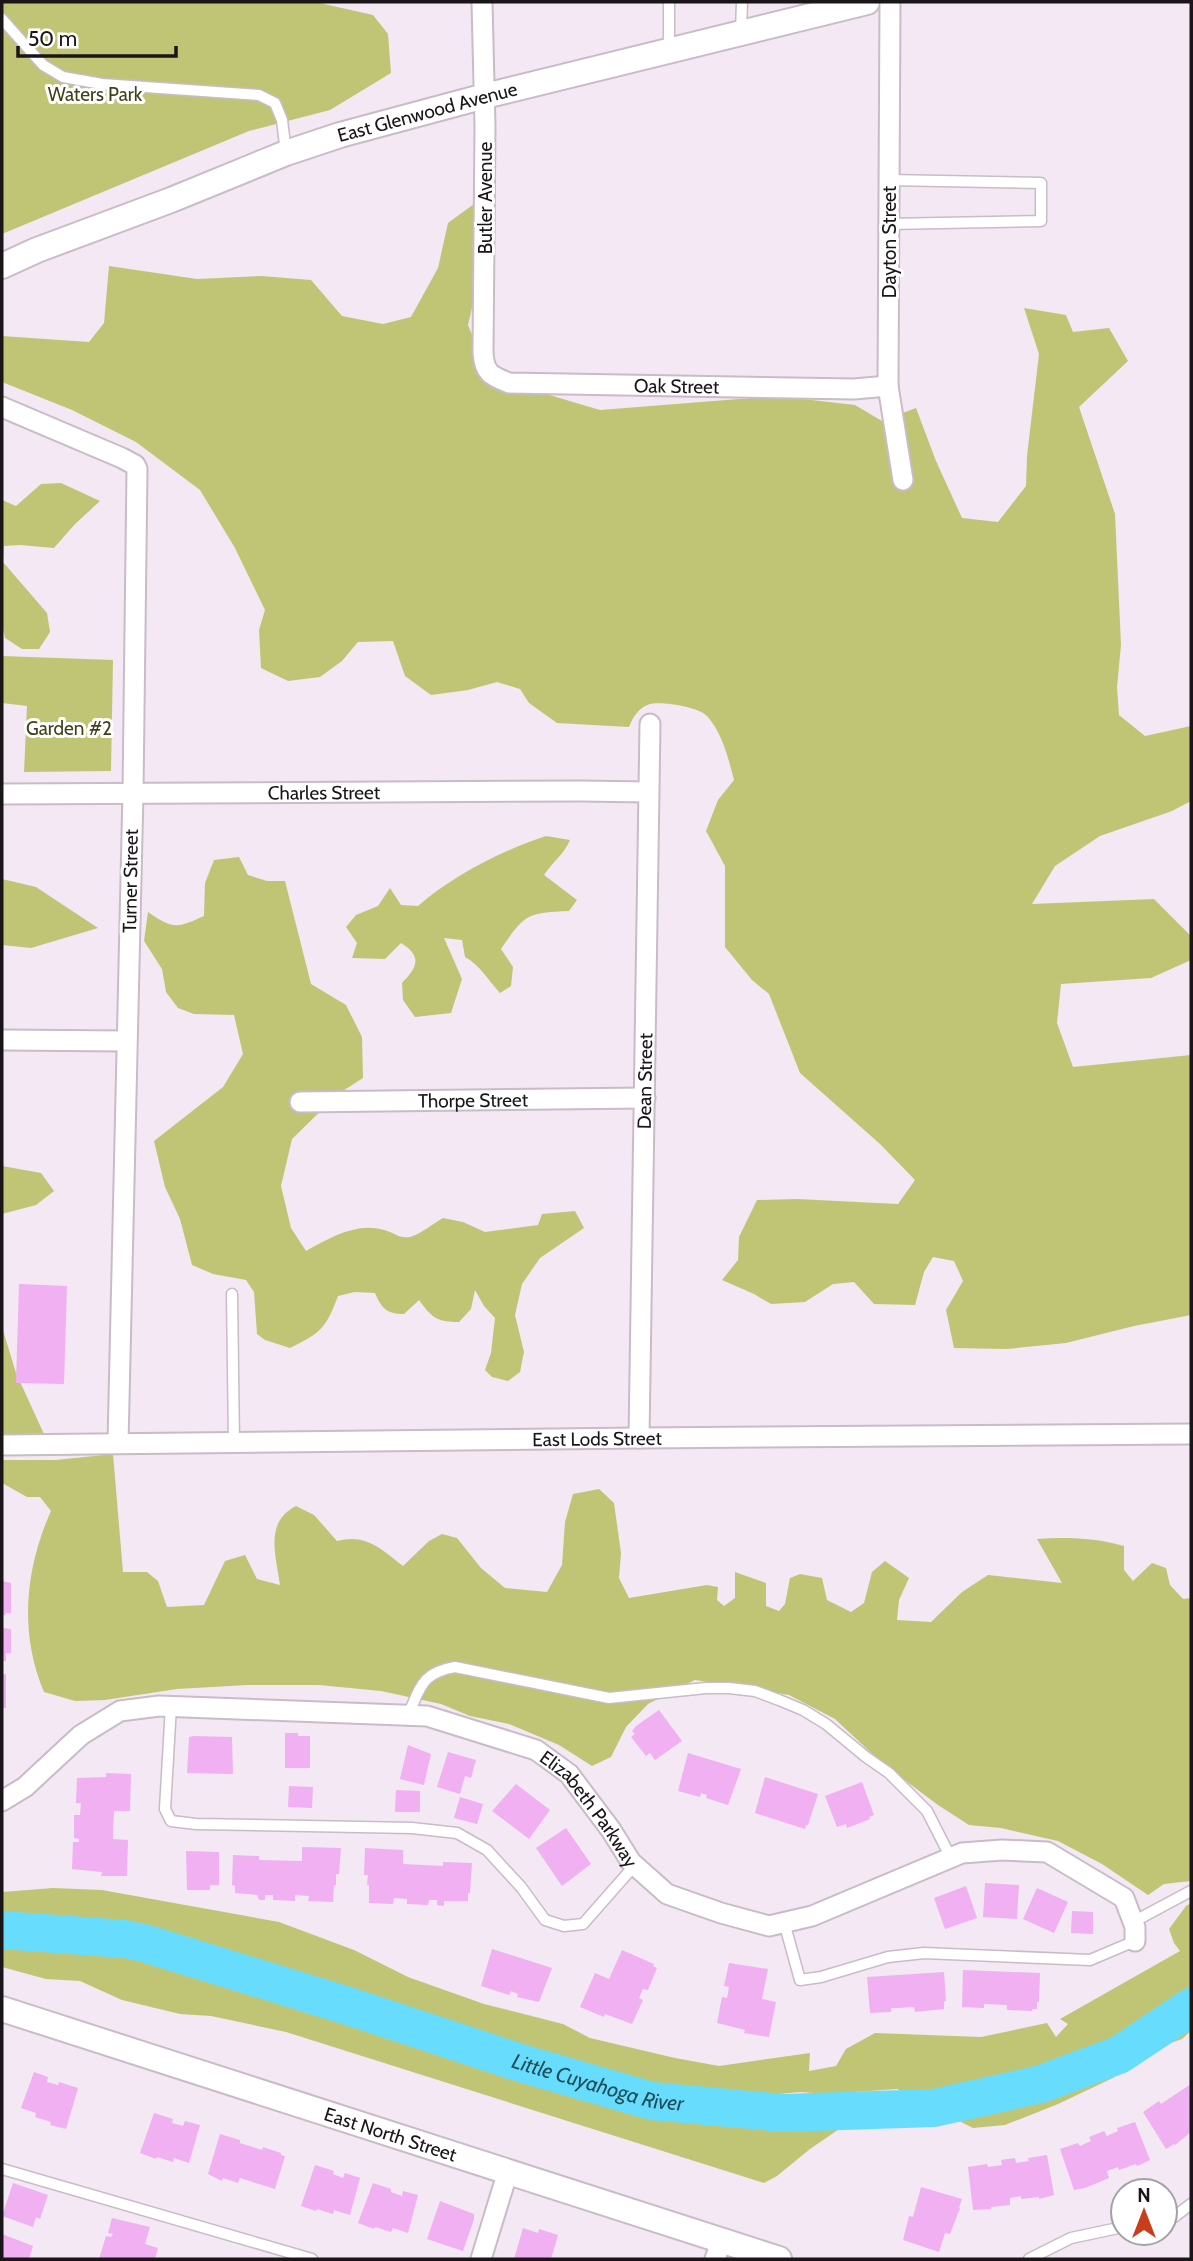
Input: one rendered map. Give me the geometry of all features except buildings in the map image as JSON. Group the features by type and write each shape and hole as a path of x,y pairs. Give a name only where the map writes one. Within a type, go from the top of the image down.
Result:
{"street":[{"name":"Butler Avenue","path":"482,2 485,96 483,352"},
{"name":"Dayton Street","path":"890,2 888,386 904,480"},
{"name":"East Glenwood Avenue","path":"2,265 286,153 340,135 851,3"},
{"name":"Oak Street","path":"483,352 487,370 494,377 509,383 854,389 888,386"},
{"name":"Turner Street","path":"2,407 122,458 137,469 133,792 125,1041 118,1443"},
{"name":"Dean Street","path":"639,1438 650,724"},
{"name":"Charles Street","path":"2,794 648,792"},
{"path":"2,1040 125,1041"},
{"name":"Thorpe Street","path":"300,1102 645,1098"},
{"name":"East Lods Street","path":"2,1445 1191,1434"},
{"name":"Elizabeth Parkway","path":"2,1801 25,1787 81,1735 120,1711 171,1706 427,1716 536,1750 569,1774 634,1866 667,1894 721,1913 768,1926 812,1916 962,1853 1002,1850 1047,1852 1124,1898 1134,1931"},
{"name":"East North Street","path":"2,2010 645,2215 718,2251 779,2259"},
{"path":"481,2259 508,2171"}],"lane":[{"path":"668,2 669,51"},
{"path":"741,32 742,2"},
{"path":"2,19 43,65 64,77 102,84 259,95 275,103 282,120 286,153"},
{"path":"889,180 1041,183 1041,221 889,224"},
{"path":"232,1294 234,1443"},
{"path":"408,1715 428,1676 438,1670 455,1667 609,1698 706,1688 755,1691 814,1717 889,1773 926,1811 951,1858"},
{"path":"171,1706 165,1809 171,1821 196,1824 412,1828 457,1833 487,1850 521,1887 545,1920 564,1926 583,1924 634,1866"},
{"path":"784,1922 800,1980 821,1977 888,1957 924,1952 1090,1960 1191,1891"},
{"path":"2,2169 312,2259"},
{"path":"1029,2259 1071,2238 1109,2230"}],"green space":[{"name":"Waters Park","path":"2,2 315,2 373,15 388,34 391,73 330,110 249,131 2,234"},
{"path":"478,201 477,287 468,325 484,364 509,383 600,410 777,396 855,405 882,421 916,408 962,518 998,522 1026,486 1039,354 1024,308 1066,315 1073,332 1109,328 1128,361 1079,407 1115,514 1121,645 1117,687 1119,715 1145,736 1191,726 1191,801 1172,811 1100,836 1055,866 1032,904 1154,899 1191,936 1191,960 1151,978 1061,984 1057,1023 1073,1067 1191,1055 1191,1315 1066,1343 1007,1349 954,1348 946,1310 963,1281 954,1261 933,1257 924,1272 915,1305 874,1304 854,1282 833,1284 805,1302 771,1304 722,1280 738,1260 739,1237 757,1200 797,1199 898,1204 915,1180 880,1144 800,1073 769,994 752,980 725,947 725,866 706,831 718,800 734,780 721,738 713,723 703,713 689,707 656,703 646,705 640,710 629,727 557,723 529,703 520,689 497,682 468,690 431,695 405,676 393,641 358,642 342,661 320,677 288,681 261,668 259,630 265,610 235,548 200,490 136,442 72,410 2,382 2,336 89,342 104,323 109,266 197,279 262,276 311,280 342,316 383,324 411,317 438,268 448,223"},
{"path":"61,483 100,501 54,548 4,546 3,562 47,613 50,632 39,649 22,649 5,638 2,623 2,500 16,506 41,484"},
{"name":"Garden #2","path":"2,656 113,660 111,771 24,772 27,706 2,703"},
{"path":"546,836 570,840 544,875 577,900 569,911 535,915 516,929 501,949 513,967 511,986 500,993 480,968 465,957 462,940 444,938 462,979 451,1013 415,1017 403,1000 402,983 412,972 415,962 415,957 408,948 401,943 385,959 352,958 357,943 346,927 356,915 378,906 390,888 401,905 418,906 479,865"},
{"path":"239,857 248,875 267,881 285,881 311,984 346,1005 362,1037 363,1078 338,1094 292,1139 281,1186 291,1228 306,1251 324,1241 363,1228 410,1237 443,1218 463,1222 485,1232 538,1225 542,1214 575,1211 584,1228 540,1258 522,1284 515,1315 524,1352 520,1372 508,1381 492,1377 485,1370 491,1353 495,1318 475,1290 471,1309 459,1322 436,1318 419,1300 404,1314 398,1314 386,1310 375,1293 355,1292 338,1296 326,1323 309,1338 290,1348 265,1340 257,1334 254,1292 246,1280 213,1274 192,1265 180,1219 165,1187 154,1141 223,1087 243,1054 234,1015 194,1014 178,1008 166,992 162,969 144,941 148,912 164,922 176,925 204,916 205,883 214,860"},
{"path":"2,879 36,887 98,928 31,948 2,945"},
{"path":"2,1166 41,1173 54,1191 36,1205 2,1214"},
{"path":"2,1327 16,1373 49,1445 2,1445"},
{"path":"113,1454 123,1572 147,1572 158,1581 167,1607 204,1605 225,1561 245,1555 257,1579 280,1585 274,1541 276,1530 279,1521 296,1506 314,1515 337,1541 356,1539 373,1544 403,1566 429,1541 442,1534 457,1538 481,1568 505,1588 547,1592 562,1565 565,1522 573,1494 599,1489 614,1503 621,1553 619,1578 629,1598 707,1585 718,1587 717,1600 724,1606 735,1598 735,1572 766,1583 766,1606 779,1611 785,1604 790,1578 800,1574 822,1578 827,1600 851,1612 864,1603 872,1572 885,1561 909,1578 899,1600 897,1620 931,1622 962,1592 988,1575 1062,1583 1037,1539 1081,1539 1124,1546 1124,1570 1133,1581 1152,1563 1166,1568 1170,1585 1183,1599 1191,1598 1191,1881 1164,1884 1148,1895 1102,1864 1058,1841 1001,1828 969,1825 882,1763 835,1719 789,1695 695,1680 648,1704 626,1727 611,1757 592,1766 559,1745 509,1724 470,1716 441,1704 381,1691 319,1685 247,1685 177,1689 105,1700 75,1701 44,1692 31,1647 28,1601 35,1555 51,1511 40,1497 27,1497 2,1483 2,1460 56,1460"},
{"path":"53,1888 102,1890 279,1922 354,1950 408,1977 484,2004 563,2024 590,2038 719,2066 810,2053 809,2071 836,2066 846,2049 875,2033 981,2037 1047,2023 1056,2037 1068,2024 1060,2019 1180,1951 1169,1929 1191,1903 1191,2031 1182,2039 1147,2052 1113,2078 1005,2125 973,2128 897,2089 827,2094 800,2092 723,2099 686,2095 659,2083 641,2085 532,2054 461,2025 250,1964 173,1946 104,1925 2,1912 2,1892"},
{"path":"2,1942 112,1946 152,1953 186,1967 257,1988 279,1999 393,2028 670,2117 699,2114 771,2123 845,2125 764,2183 286,2032 211,2016 180,2014 122,2000 80,1981 46,1979 2,1967"}],"waterway":[{"name":"Little Cuyahoga River","path":"2,1930 125,1939 144,1943 524,2064 652,2101 783,2113 934,2108 1041,2084 1119,2055 1191,2007"}]}
